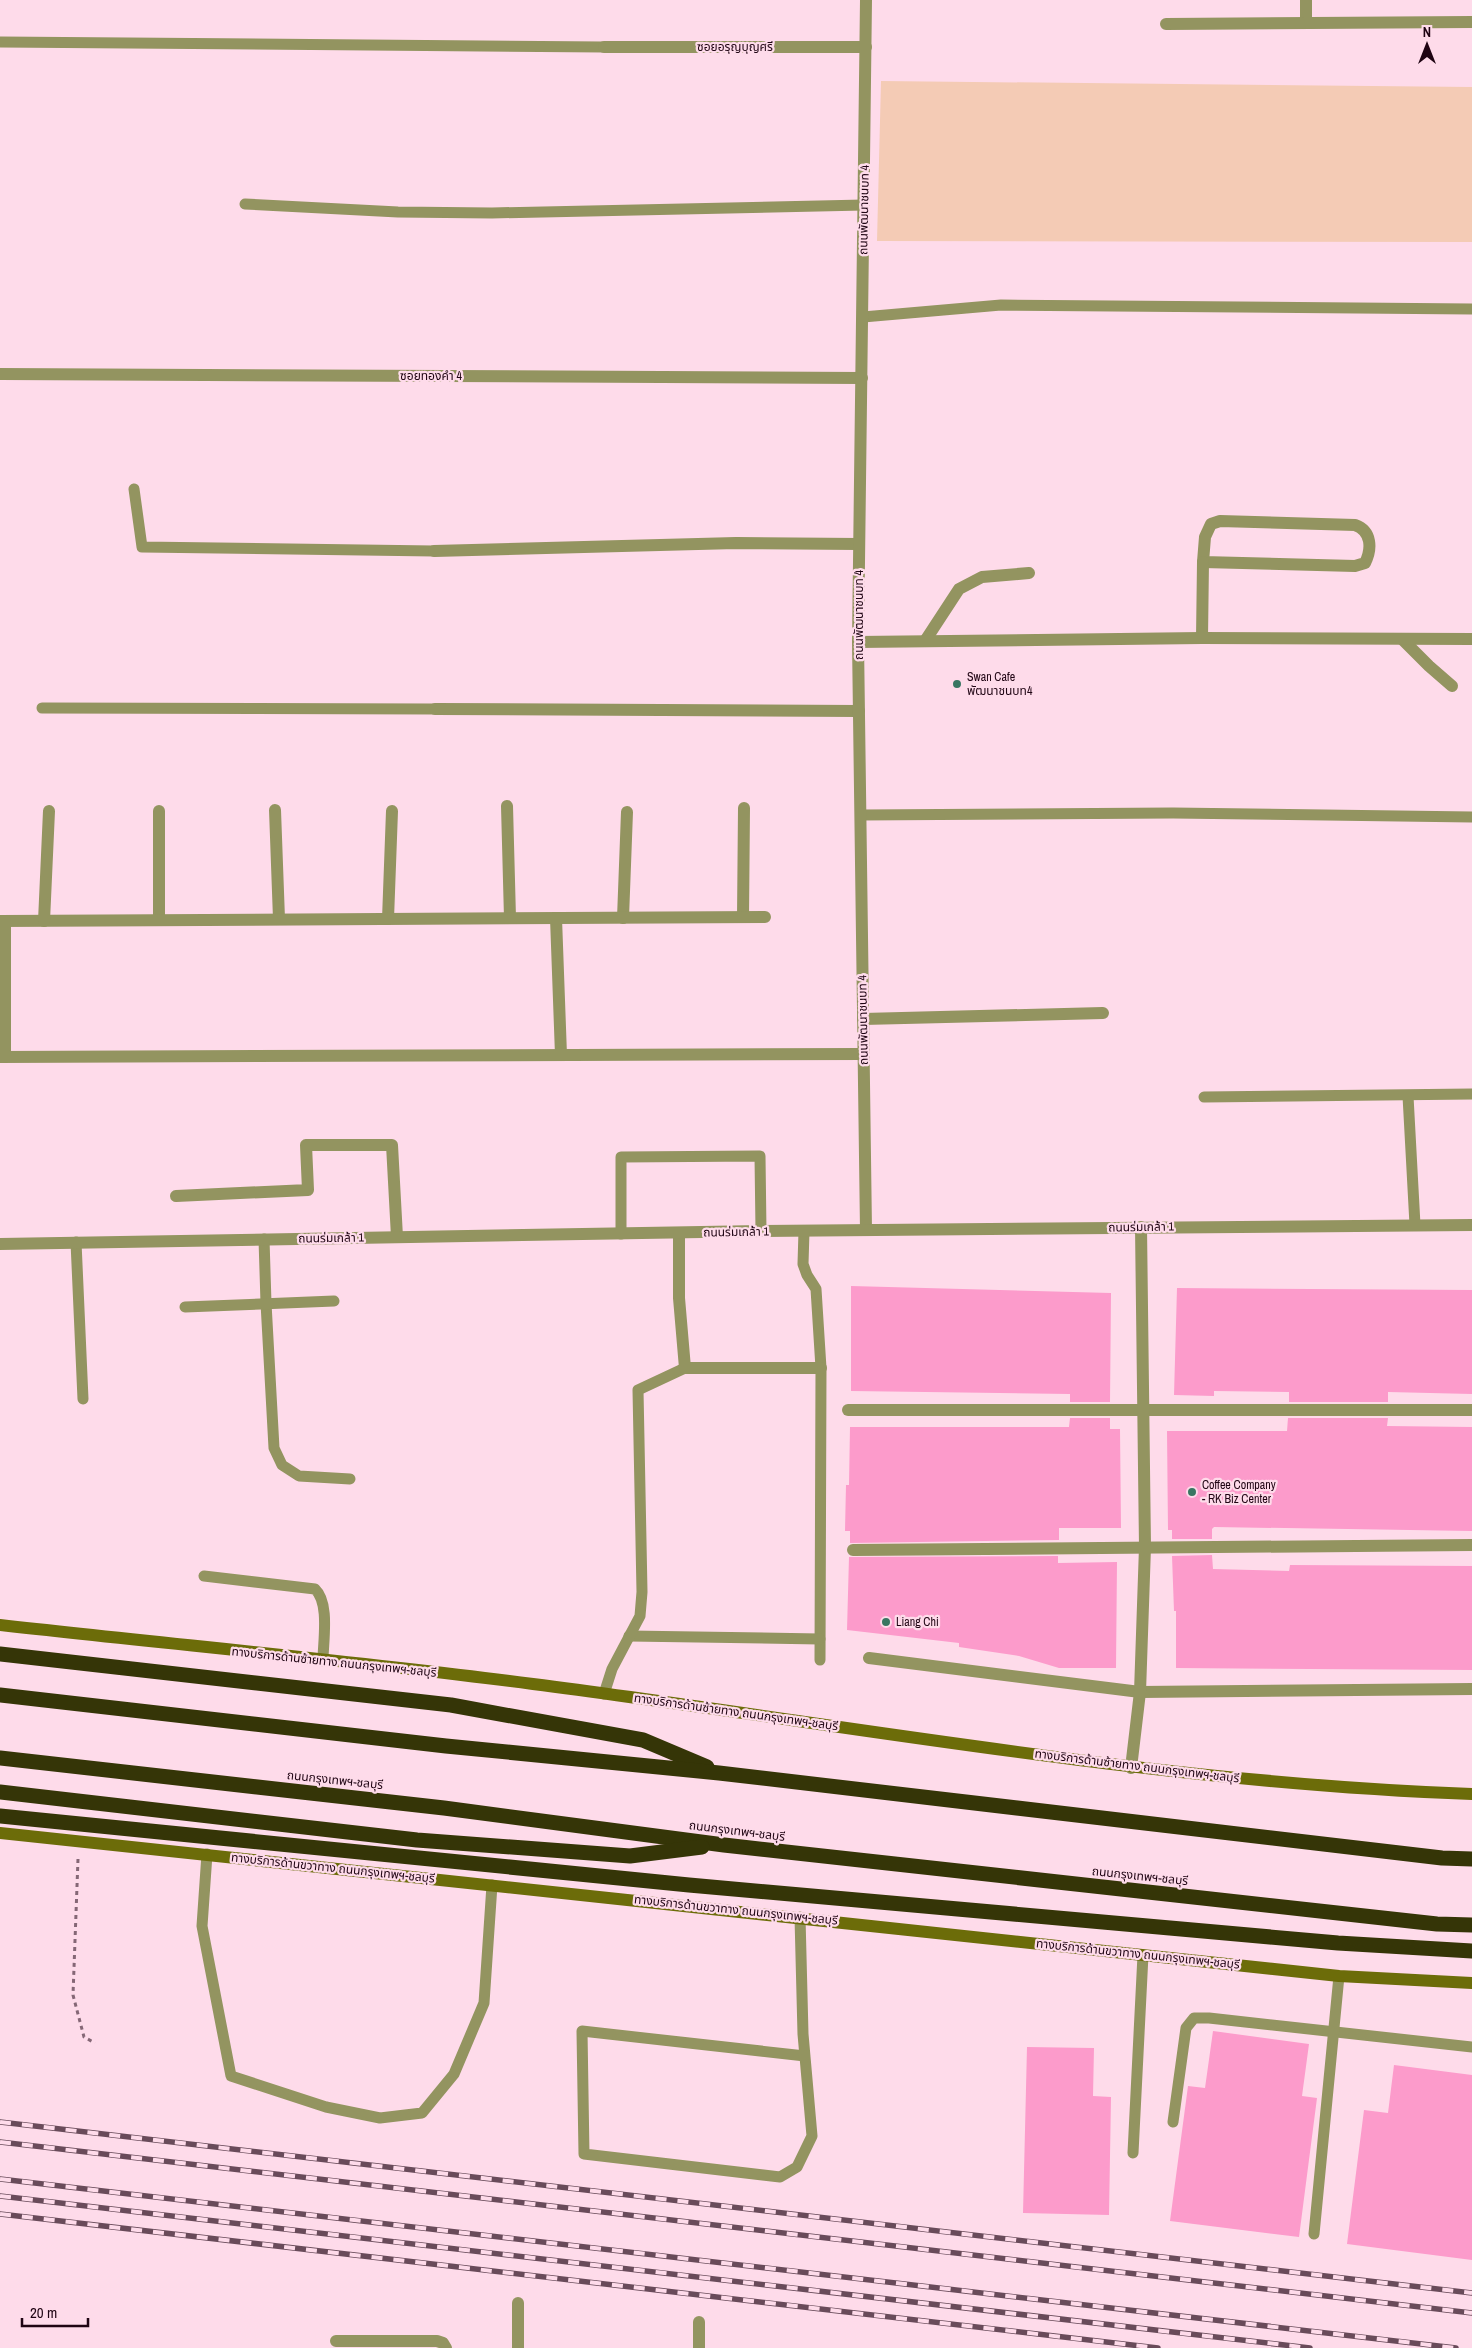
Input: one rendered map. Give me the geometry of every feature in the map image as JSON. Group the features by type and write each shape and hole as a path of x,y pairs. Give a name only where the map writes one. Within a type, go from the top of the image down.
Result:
{"highway":[{"path":"0,1654 451,1705 643,1740 720,1773"},
{"path":"0,1695 446,1746 720,1773 1442,1858 1472,1859"},
{"name":"ถนนกรุงเทพฯ-ชลบุรี","path":"0,1758 444,1808 724,1845 1437,1924 1472,1925"},
{"path":"0,1792 417,1840 611,1855 630,1856 724,1845"},
{"path":"0,1816 679,1884 1338,1943 1472,1951"}],"main road":[{"name":"ทางบริการด้านซ้ายทาง ถนนกรุงเทพฯ-ชลบุรี","path":"0,1625 532,1684 1131,1768 1369,1790 1472,1794"},
{"name":"ทางบริการด้านขวาทาง ถนนกรุงเทพฯ-ชลบุรี","path":"0,1833 1339,1976 1472,1982"}],"street":[{"name":"ถนนพัฒนาชนบท 4","path":"866,0 858,642 866,1230"},
{"path":"1306,0 1306,23"},
{"path":"1166,24 1472,22"},
{"name":"ซอยอรุญบุญศรี","path":"604,46 866,47"},
{"name":"ซอยทองคำ 4","path":"0,374 862,378"},
{"path":"1202,638 1203,562 1207,530 1211,524 1220,521 1355,525 1364,528 1368,533 1368,558 1361,566 1203,562"},
{"path":"434,551 736,543 859,544"},
{"path":"925,641 958,589 982,577 1030,573"},
{"path":"858,642 1202,638 1472,639"},
{"path":"1402,639 1452,686"},
{"path":"435,709 859,711"},
{"path":"508,806 510,918"},
{"path":"743,917 744,808"},
{"path":"276,810 279,920"},
{"path":"44,921 48,811"},
{"path":"159,811 159,920"},
{"path":"388,919 392,811"},
{"path":"622,918 627,812"},
{"path":"765,917 3,921 3,1057 864,1054"},
{"path":"556,918 561,1055"},
{"path":"863,1019 1103,1013"},
{"path":"176,1196 308,1190 306,1145 392,1145 397,1237"},
{"name":"ถนนร่มเกล้า 1","path":"0,1244 762,1231 1472,1225"},
{"path":"1131,1768 1140,1692 1144,1548 1141,1227"},
{"path":"679,1233 679,1298 684,1368 821,1368"},
{"path":"848,1410 1472,1410"},
{"path":"853,1550 1472,1545"},
{"path":"869,1658 1140,1692 1472,1689"},
{"path":"518,2303 518,2348"},
{"path":"699,2348 700,2322"},
{"path":"336,2340 436,2340 443,2343 446,2348"}],"lane":[{"path":"0,42 604,46"},
{"path":"245,204 398,212 492,214 864,206"},
{"path":"863,317 1001,305 1472,310"},
{"path":"134,489 142,547 434,551"},
{"path":"42,708 435,709"},
{"path":"860,815 1173,813 1472,817"},
{"path":"1204,1097 1472,1094"},
{"path":"1408,1096 1415,1225"},
{"path":"621,1234 621,1157 760,1156 762,1231"},
{"path":"804,1232 803,1264 807,1275 816,1289 821,1368 820,1660"},
{"path":"264,1239 274,1448 282,1465 299,1476 350,1478"},
{"path":"76,1242 83,1399"},
{"path":"185,1306 334,1301"},
{"path":"604,1694 612,1669 640,1616 642,1592 638,1390 684,1368"},
{"path":"204,1576 315,1589 321,1594 324,1604 323,1661"},
{"path":"629,1636 820,1638"},
{"path":"207,1854 202,1926 231,2076 326,2107 380,2118 422,2114 454,2074 484,2003 492,1885"},
{"path":"800,1917 805,2056 812,2136 798,2167 780,2177 584,2154 582,2031 805,2056"},
{"path":"1133,2153 1143,1954"},
{"path":"1314,2234 1339,1976"},
{"path":"1173,2122 1186,2028 1194,2018 1209,2018 1472,2047"}],"path":[{"path":"79,1841 73,1995 84,2037 95,2043"}],"shaded area":[{"path":"881,81 1472,87 1472,242 877,241"}],"building":[{"path":"851,1286 1111,1293 1110,1402 1070,1402 1070,1394 851,1391"},
{"path":"1177,1288 1472,1290 1472,1394 1388,1392 1388,1402 1289,1402 1289,1392 1214,1391 1214,1396 1174,1395"},
{"path":"1070,1418 1110,1418 1110,1429 1120,1429 1121,1528 1059,1528 1059,1540 850,1543 850,1531 845,1531 846,1485 849,1485 850,1427 1069,1427"},
{"path":"1288,1418 1388,1418 1387,1426 1472,1427 1472,1531 1214,1527 1212,1529 1212,1539 1172,1539 1172,1530 1168,1530 1167,1431 1287,1431"},
{"path":"1212,1555 1213,1569 1289,1571 1290,1565 1472,1566 1472,1670 1176,1668 1176,1611 1174,1611 1172,1556"},
{"path":"1058,1556 1058,1563 1117,1562 1116,1668 1059,1668 1019,1656 959,1647 959,1643 847,1630 849,1557"},
{"path":"1213,2031 1309,2044 1302,2096 1317,2098 1299,2237 1170,2221 1188,2086 1205,2088"},
{"path":"1027,2047 1094,2048 1093,2096 1111,2097 1109,2215 1023,2213"},
{"path":"1394,2065 1472,2075 1472,2260 1347,2244 1364,2110 1388,2113"}],"railway":[{"path":"0,2122 1472,2293"},
{"path":"0,2142 1472,2313"},
{"path":"0,2179 1456,2348"},
{"path":"0,2196 1310,2348"},
{"path":"0,2214 1158,2348"}],"place":[{"name":"Swan Cafe พัฒนาชนบท4","path":"957,684"},
{"name":"Coffee Company - RK Biz Center","path":"1192,1492"},
{"name":"Liang Chi","path":"886,1622"}]}
